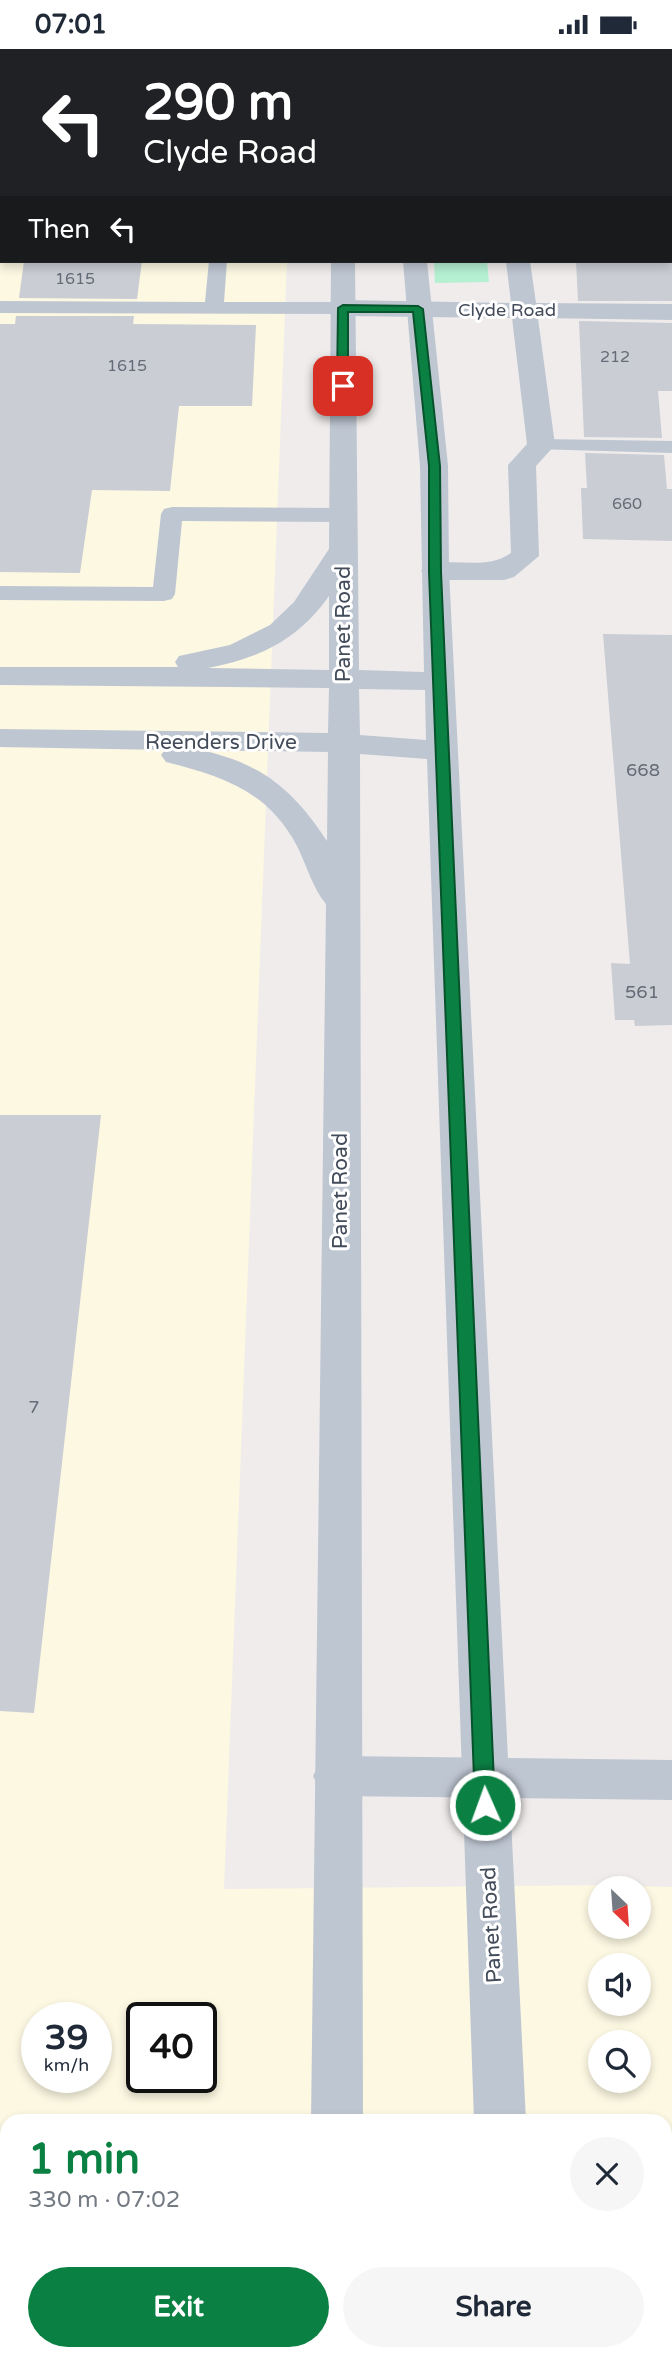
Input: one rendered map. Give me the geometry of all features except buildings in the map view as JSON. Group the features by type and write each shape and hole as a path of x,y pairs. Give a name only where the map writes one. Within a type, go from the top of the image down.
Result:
{"street":[{"name":"Panet Road","path":"337,2114 341,907 344,743 343,263"},
{"name":"Panet Road","path":"415,263 434,466 439,681 500,2114"},
{"path":"435,572 504,571 525,556 522,465 541,445 518,263"},
{"name":"Clyde Road","path":"343,308 672,312"},
{"path":"105,675 246,650 281,633 308,607 343,550"},
{"path":"0,681 105,675 439,681"},
{"path":"0,676 55,677"},
{"name":"Reenders Drive","path":"0,738 344,743 442,751"},
{"path":"85,741 208,759 261,783 293,813 320,856 341,907"},
{"path":"337,1776 672,1780"}],"lane":[{"path":"214,307 218,263"},
{"path":"0,307 343,308"},
{"path":"541,445 672,447"},
{"path":"0,593 164,593 172,514 343,515"}],"shaded area":[{"path":"0,263 287,263 224,1889 588,1885 588,1939 651,1939 651,1886 672,1887 672,2114 0,2114"}],"green space":[{"path":"434,263 487,263 489,282 435,283"}],"route":[{"path":"343,386 343,308 418,309 434,466 439,681 485,1805"}]}
